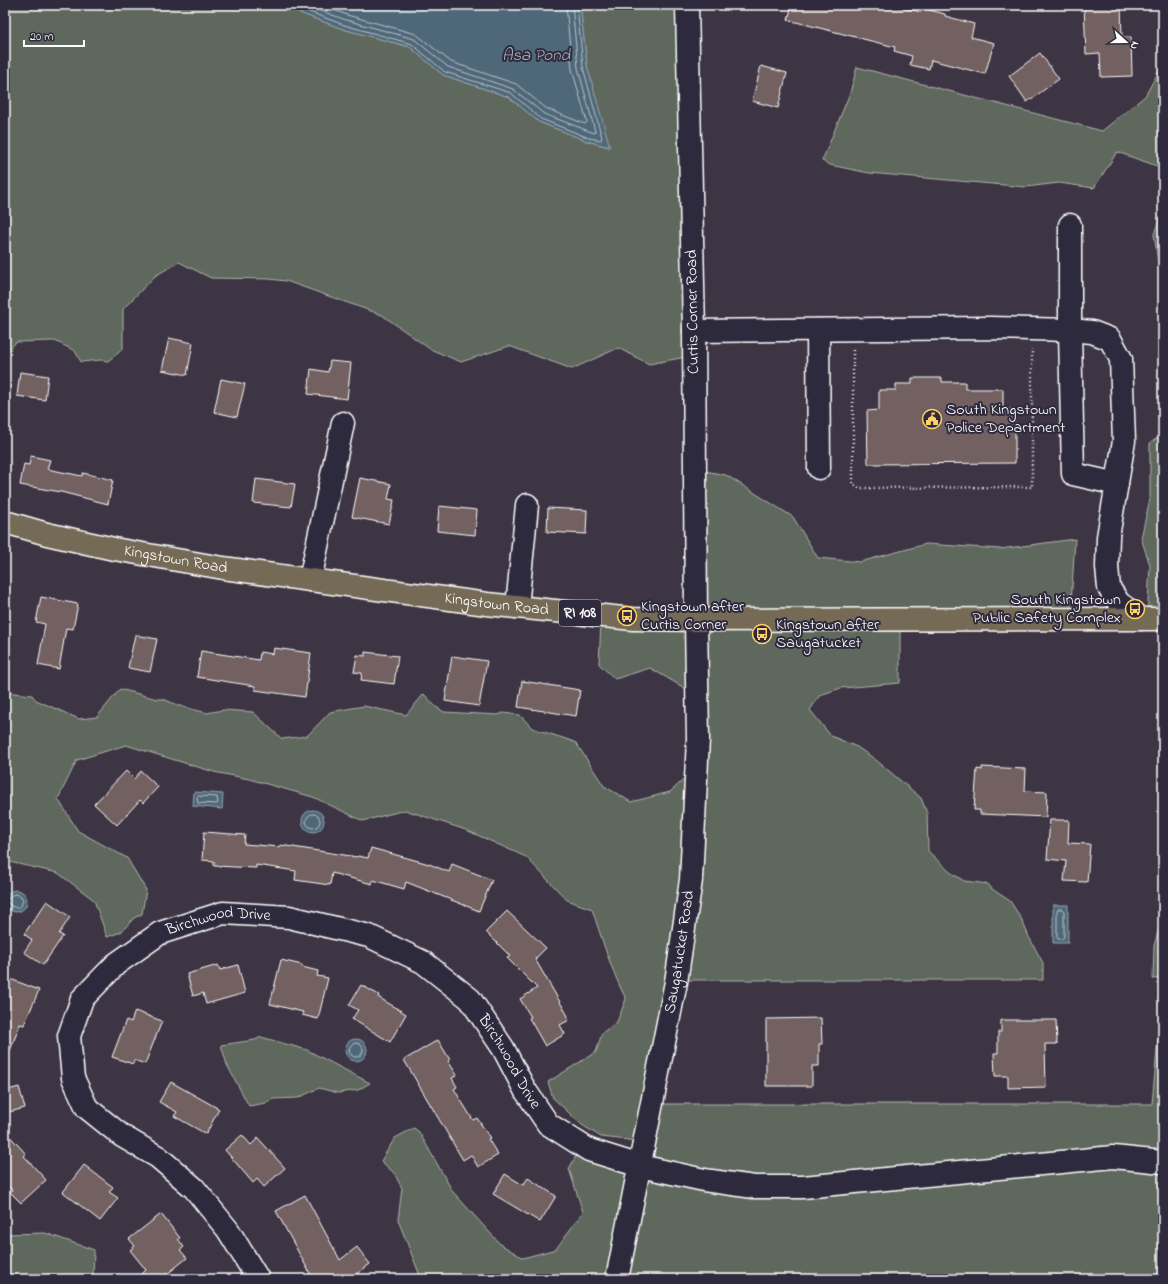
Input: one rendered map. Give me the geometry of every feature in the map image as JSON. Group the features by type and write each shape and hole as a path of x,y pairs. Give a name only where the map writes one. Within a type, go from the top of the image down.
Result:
{"main road":[{"name":"Kingstown Road","path":"5,522 47,534 114,549 223,568 518,607 633,619 1163,619"}],"street":[{"name":"Curtis Corner Road","path":"686,5 694,331 696,620"},
{"path":"1070,225 1070,330 1073,474 1117,484"},
{"path":"694,331 1032,329 1092,332 1110,339 1121,360 1124,441 1108,537 1107,567 1109,588 1119,603 1141,619"},
{"path":"818,330 819,468"},
{"path":"310,580 343,423"},
{"path":"518,607 527,505"},
{"name":"Saugatucket Road","path":"617,1279 676,982 691,880 698,739 696,620"},
{"name":"Birchwood Drive","path":"258,1279 228,1230 194,1188 158,1157 122,1136 87,1108 73,1078 69,1036 82,999 116,964 160,933 223,913 289,917 369,936 423,962 470,999 503,1048 525,1090 548,1124 589,1150 640,1166 704,1180 747,1186 803,1187 1113,1157 1163,1162"}],"path":[{"path":"853,330 853,484 859,488 1032,487 1032,329"}],"green space":[{"path":"5,5 287,5 297,12 343,29 410,47 443,75 509,97 539,122 587,141 609,147 587,66 580,5 695,5 691,356 649,364 618,348 572,369 509,346 461,362 430,349 382,315 286,281 269,279 211,278 179,262 155,276 123,309 123,349 108,361 100,360 81,362 75,351 55,341 16,342 5,354"},
{"path":"1163,64 1163,168 1117,152 1094,188 1059,183 1026,187 869,173 830,165 822,161 850,93 857,67 1102,131 1145,96"},
{"path":"1163,208 1163,296 1154,234"},
{"path":"1163,403 1163,620 1147,620 1150,565 1141,538 1150,499 1150,443 1159,437 1161,405"},
{"path":"700,470 726,475 793,517 818,558 860,562 926,544 1000,549 1075,539 1070,620 900,623 900,683 841,688 820,695 810,710 831,736 857,747 876,760 921,798 927,813 928,851 950,872 964,881 988,884 992,889 1010,901 1021,918 1043,963 1043,980 685,980 661,1104 1152,1104 1163,984 1163,1279 419,1279 417,1275 419,1273 398,1220 402,1188 394,1173 381,1161 395,1138 414,1128 419,1132 453,1192 500,1244 523,1258 556,1249 583,1212 569,1169 579,1150 641,1174 646,1142 601,1137 582,1125 553,1098 548,1082 596,1052 602,1033 617,1022 626,999 611,966 592,909 567,900 526,857 466,830 405,810 363,821 313,797 249,779 214,772 126,745 77,760 58,799 78,831 127,858 146,890 142,914 134,918 121,932 107,937 94,900 58,873 5,861 5,692 32,695 36,700 79,719 97,717 120,689 157,699 163,699 180,706 207,713 223,710 253,712 282,739 307,736 330,712 364,706 406,715 424,694 436,707 444,712 498,715 503,713 520,715 532,728 576,743 604,786 631,802 670,792 699,766 700,697 650,668 615,679 599,664 601,622 689,621"},
{"path":"1163,914 1163,978 1153,979 1154,946"},
{"path":"261,1037 307,1050 370,1083 358,1090 338,1093 319,1088 298,1098 273,1099 266,1103 249,1106 227,1065 221,1045 255,1040"},
{"path":"45,1233 94,1250 93,1279 5,1279 5,1234"}],"water":[{"name":"Asa Pond","path":"287,5 580,5 587,66 610,147 587,141 539,122 509,97 443,75 410,47 343,29 297,12"},
{"path":"194,792 223,794 222,809 193,806"},
{"path":"313,810 321,813 324,821 321,829 313,832 305,829 302,821 305,813"},
{"path":"16,890 24,893 27,901 24,909 16,912 8,909 5,901 8,893"},
{"path":"1053,905 1068,905 1068,943 1053,943"},
{"path":"356,1039 364,1042 367,1050 364,1058 356,1061 348,1058 345,1050 348,1042"}],"building":[{"path":"792,5 891,5 921,12 922,8 974,24 971,37 994,43 985,74 931,60 929,69 910,65 912,56 894,51 895,47 788,20"},
{"path":"1084,5 1121,5 1122,37 1131,37 1132,76 1101,77 1100,53 1086,54"},
{"path":"1040,53 1059,79 1027,102 1009,76"},
{"path":"761,66 787,73 778,108 752,101"},
{"path":"169,338 193,343 187,375 162,370"},
{"path":"330,361 351,363 347,399 308,394 311,369 328,372"},
{"path":"20,372 48,376 45,400 17,396"},
{"path":"912,378 942,378 942,382 965,382 965,389 1003,389 1003,409 1015,409 1015,463 868,464 867,411 879,410 879,390 896,390 896,384 912,384"},
{"path":"221,379 245,384 237,417 214,412"},
{"path":"31,456 50,460 47,469 82,476 83,473 113,480 108,504 61,492 20,485 24,464 29,465"},
{"path":"360,478 391,484 388,499 394,500 389,524 352,517"},
{"path":"256,479 295,484 291,507 253,503"},
{"path":"439,506 477,510 475,535 437,531"},
{"path":"548,508 587,510 586,534 547,532"},
{"path":"41,597 78,604 73,629 66,628 59,669 38,665 45,624 36,622"},
{"path":"135,635 157,639 150,672 128,668"},
{"path":"274,648 311,653 305,697 255,690 255,686 197,677 201,651 259,660 260,652 273,654"},
{"path":"365,652 398,656 394,684 361,680 362,673 354,672 357,655 365,656"},
{"path":"452,656 487,661 479,706 445,701"},
{"path":"522,681 580,690 576,716 518,707"},
{"path":"982,767 1026,769 1025,791 1047,792 1046,817 980,814 980,810 974,810 977,769 982,770"},
{"path":"126,771 134,779 141,771 158,787 143,803 140,800 117,825 94,804"},
{"path":"1050,820 1069,820 1068,843 1090,844 1087,882 1064,881 1066,861 1047,859"},
{"path":"204,832 245,835 244,844 280,847 280,845 357,857 368,858 371,848 429,864 449,872 452,864 492,880 479,911 406,882 404,889 373,880 372,884 332,873 330,885 295,880 296,871 256,865 256,868 214,866 214,861 202,860"},
{"path":"47,901 70,917 59,934 63,936 43,965 24,952 32,940 24,934"},
{"path":"507,911 546,948 535,959 568,1016 567,1017 569,1020 560,1025 565,1034 545,1046 529,1018 531,1017 520,999 537,988 507,958 510,956 486,932"},
{"path":"281,960 318,971 317,976 328,978 318,1019 302,1015 303,1012 270,1004"},
{"path":"218,965 220,970 238,965 245,993 206,1004 203,993 193,996 187,974"},
{"path":"5,977 39,990 24,1025 20,1024 7,1059 5,1059"},
{"path":"361,985 379,995 378,997 406,1014 390,1042 352,1019 358,1010 349,1005"},
{"path":"135,1011 162,1021 145,1064 134,1060 133,1064 112,1057 126,1020 131,1022"},
{"path":"821,1018 822,1044 819,1044 819,1066 812,1066 812,1086 766,1086 766,1019"},
{"path":"1001,1020 1056,1020 1057,1044 1045,1044 1046,1087 1008,1088 1008,1076 995,1076 994,1053 998,1053 998,1032 1001,1032"},
{"path":"438,1040 450,1060 448,1061 457,1075 452,1078 457,1087 454,1089 473,1120 477,1118 490,1138 488,1139 498,1155 478,1167 471,1155 463,1160 404,1060"},
{"path":"171,1082 219,1109 206,1134 174,1116 177,1112 159,1102"},
{"path":"19,1087 25,1108 5,1113 5,1091"},
{"path":"5,1131 26,1154 24,1156 46,1180 21,1203 10,1192 12,1190 5,1182"},
{"path":"242,1135 251,1145 258,1138 285,1168 264,1187 257,1179 253,1183 225,1150"},
{"path":"84,1165 113,1187 109,1192 118,1198 100,1221 63,1192"},
{"path":"505,1174 523,1185 528,1178 556,1196 540,1222 493,1194"},
{"path":"305,1195 340,1260 357,1247 370,1264 350,1279 313,1279 276,1211"},
{"path":"161,1214 180,1238 178,1239 184,1247 180,1250 187,1258 161,1279 136,1279 146,1270 130,1250 135,1246 129,1239"}],"place":[{"name":"South Kingstown Police Department","path":"932,419"},
{"name":"South Kingstown Public Safety Complex","path":"1135,609"},
{"name":"Kingstown after Curtis Corner","path":"627,616"},
{"name":"Kingstown after Saugatucket","path":"762,634"}]}
